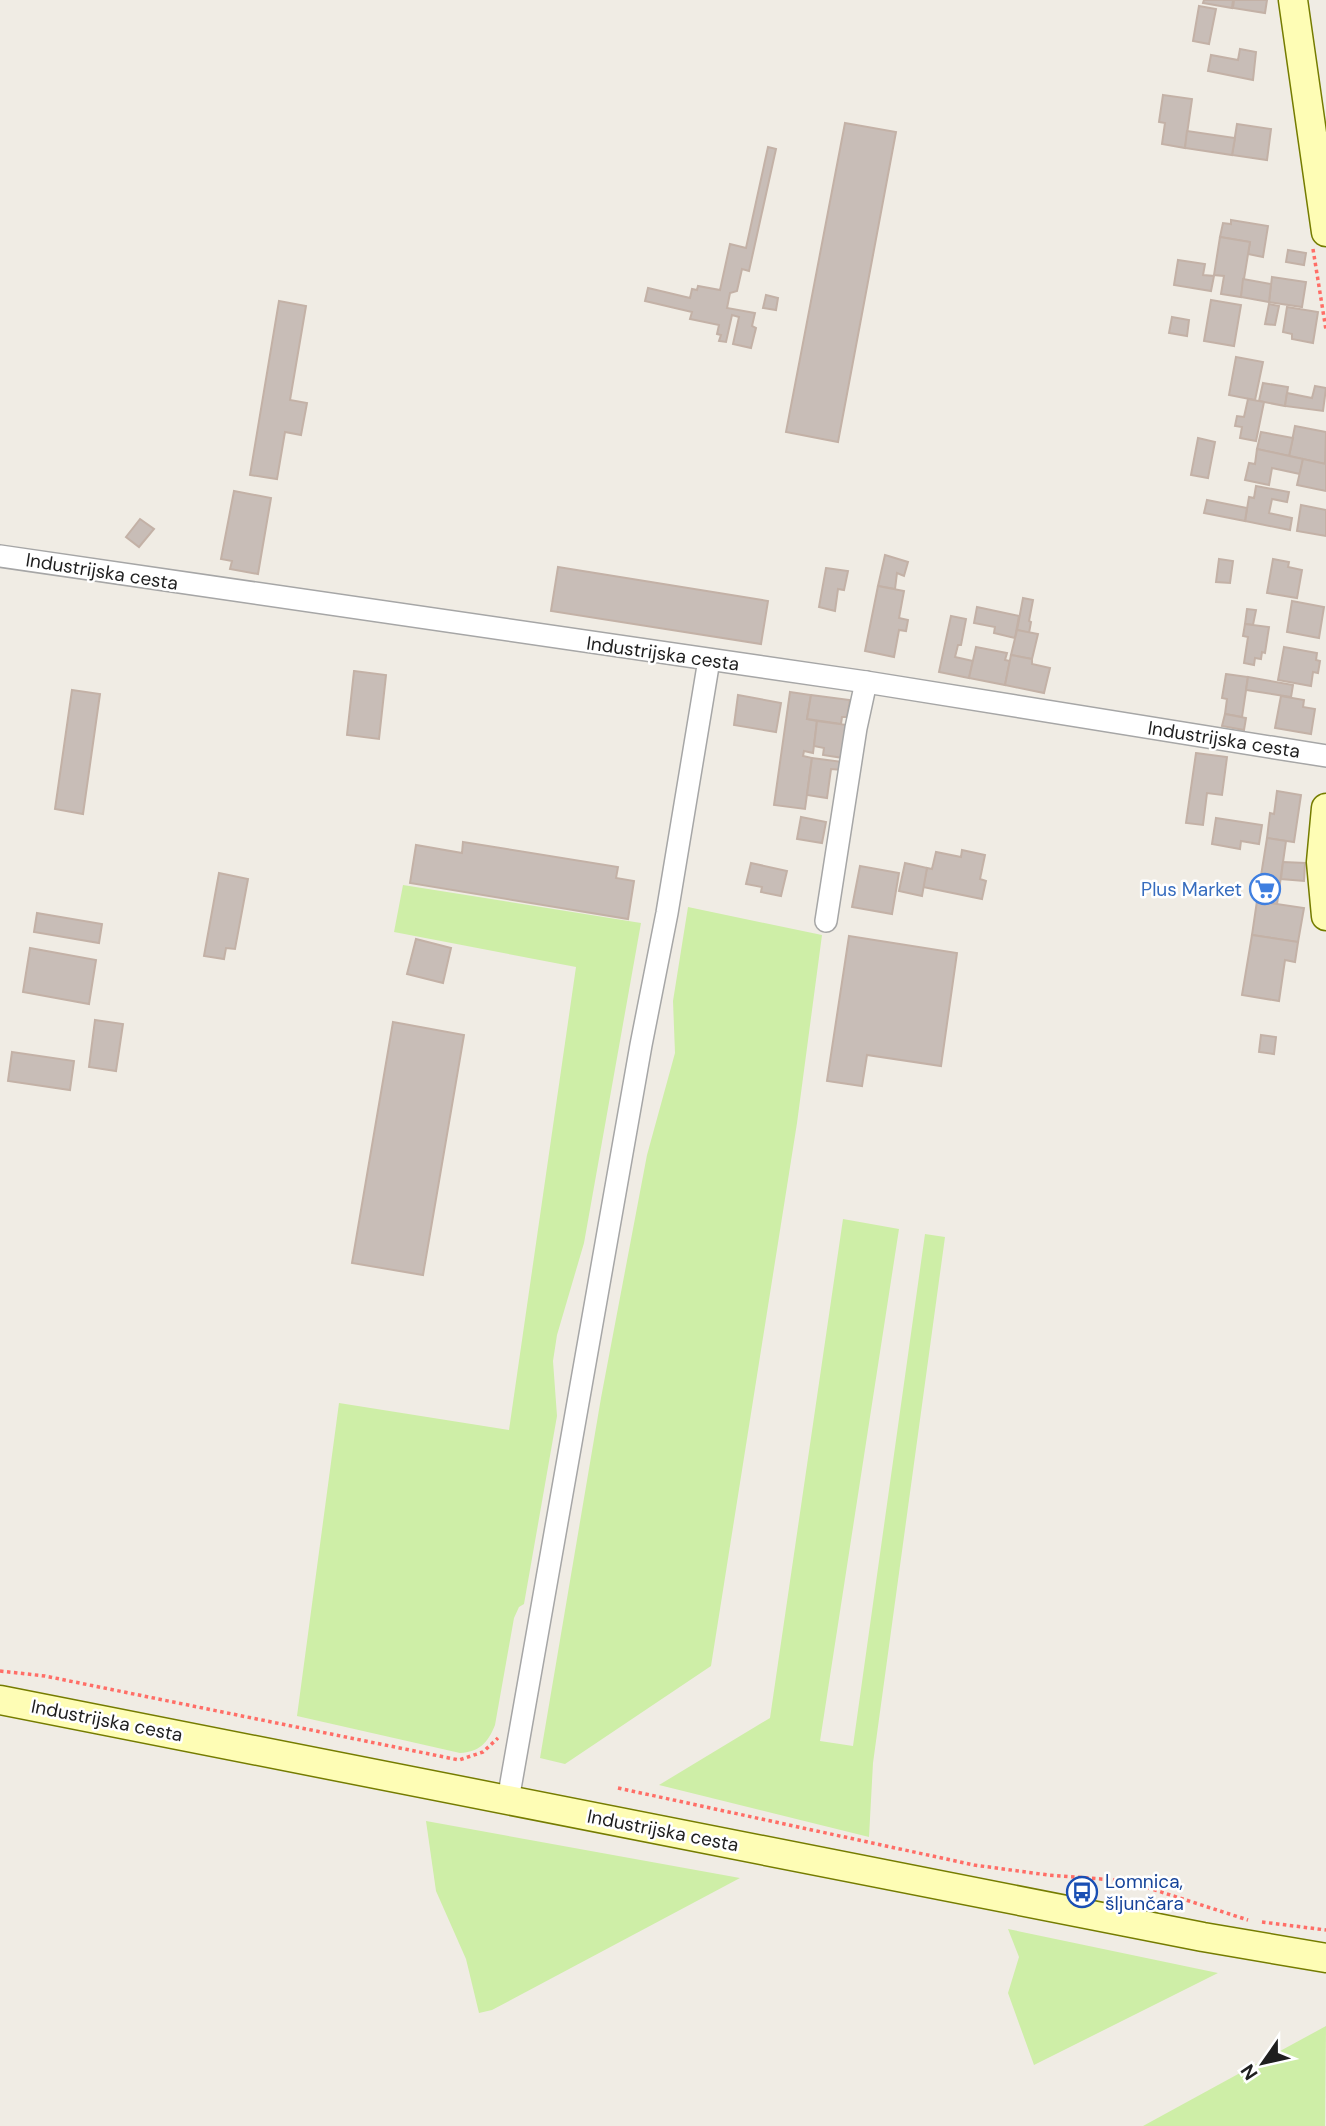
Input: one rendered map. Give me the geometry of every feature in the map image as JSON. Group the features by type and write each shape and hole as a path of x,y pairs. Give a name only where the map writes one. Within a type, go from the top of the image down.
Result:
{"main road":[{"path":"1293,0 1326,232"},
{"path":"1326,808 1321,862 1326,916"},
{"name":"Industrijska cesta","path":"0,1700 1203,1937 1326,1958"}],"street":[{"name":"Industrijska cesta","path":"0,555 866,682 1326,756"},
{"path":"508,1800 641,1045 667,913 709,660"},
{"path":"826,921 856,728 866,682"}],"path":[{"path":"0,1671 45,1676 459,1760 483,1752 496,1742 500,1735"},
{"path":"618,1788 974,1865 1048,1875 1127,1881 1250,1920 1326,1930"}],"green space":[{"path":"403,885 641,923 584,1243 557,1335 553,1361 557,1416 524,1604 519,1607 514,1618 495,1725 482,1745 472,1751 460,1753 297,1716 339,1403 509,1430 576,967 394,932"},
{"path":"688,907 822,935 797,1123 711,1666 565,1764 540,1758 601,1398 647,1155 675,1053 673,1001"},
{"path":"843,1219 899,1229 820,1741 853,1746 925,1234 945,1237 873,1763 869,1837 659,1785 770,1718"},
{"path":"426,1821 740,1878 492,2010 479,2013 466,1959 436,1891"},
{"path":"1008,1929 1218,1973 1034,2065 1008,1993 1019,1957"},
{"path":"1326,2026 1325,2126 1143,2126"}],"building":[{"path":"1204,0 1233,0 1232,8 1203,3"},
{"path":"1234,0 1267,0 1265,13 1233,8"},
{"path":"1199,6 1216,9 1209,44 1193,41"},
{"path":"1240,49 1256,52 1253,80 1208,71 1211,55 1238,60"},
{"path":"1163,95 1192,99 1185,148 1162,144 1165,123 1159,122"},
{"path":"845,123 896,132 838,442 786,432"},
{"path":"1237,124 1271,129 1267,160 1232,155"},
{"path":"1187,131 1235,138 1232,155 1185,148"},
{"path":"768,147 776,149 749,271 742,269 737,291 730,293 727,308 755,313 752,326 756,328 751,348 733,344 739,317 732,315 726,342 719,341 719,325 690,319 692,312 645,301 648,288 690,298 692,289 697,290 698,286 720,290 730,244 746,248"},
{"path":"1231,220 1268,226 1263,257 1248,254 1250,242 1220,237 1223,223 1231,224"},
{"path":"1220,237 1250,242 1241,297 1221,294 1224,276 1214,275"},
{"path":"1288,250 1306,253 1304,265 1286,262"},
{"path":"1178,260 1205,264 1203,275 1214,276 1211,291 1174,285"},
{"path":"1272,277 1306,282 1302,307 1269,302"},
{"path":"1243,279 1271,284 1269,302 1241,297"},
{"path":"766,295 778,298 776,310 763,308"},
{"path":"1211,300 1241,305 1234,346 1204,341"},
{"path":"279,301 306,306 290,400 307,403 301,435 285,432 277,479 250,475"},
{"path":"1269,304 1279,306 1275,325 1265,324"},
{"path":"1287,307 1318,312 1313,343 1292,339 1292,334 1283,332"},
{"path":"1172,317 1189,320 1187,336 1169,333"},
{"path":"1236,357 1263,362 1255,400 1229,395"},
{"path":"1263,383 1288,387 1285,406 1259,401"},
{"path":"1315,386 1326,388 1323,411 1285,406 1287,393 1312,398"},
{"path":"1248,399 1264,402 1256,441 1240,438 1242,427 1235,426 1237,416 1244,417"},
{"path":"1295,426 1326,432 1325,464 1289,456"},
{"path":"1261,432 1293,438 1289,456 1257,449"},
{"path":"1198,438 1215,442 1208,478 1191,475"},
{"path":"1257,449 1303,459 1300,474 1272,468 1269,485 1245,480 1249,463 1255,464"},
{"path":"1303,459 1326,464 1326,491 1297,485"},
{"path":"1256,486 1289,492 1287,502 1272,499 1269,513 1292,518 1290,530 1245,521 1249,497 1254,498"},
{"path":"234,491 271,498 258,574 230,569 232,561 221,559"},
{"path":"1207,500 1247,508 1245,521 1204,513"},
{"path":"1301,505 1326,510 1326,536 1297,531"},
{"path":"140,519 154,529 139,547 126,537"},
{"path":"885,555 908,562 904,576 897,573 895,589 878,586"},
{"path":"1219,559 1233,561 1230,583 1216,582"},
{"path":"1273,559 1289,562 1288,567 1302,570 1297,598 1267,593"},
{"path":"558,567 768,601 761,644 551,611"},
{"path":"826,568 848,571 844,590 838,589 835,611 819,607"},
{"path":"878,586 904,591 899,618 908,620 906,631 899,630 894,657 865,651"},
{"path":"1023,598 1033,600 1029,633 1017,630"},
{"path":"1292,601 1324,607 1319,638 1287,632"},
{"path":"977,607 1019,616 1015,638 994,633 995,627 974,623"},
{"path":"1247,609 1256,610 1253,625 1245,624"},
{"path":"951,616 966,619 961,645 958,645 955,657 973,661 969,678 939,672"},
{"path":"1245,624 1269,627 1265,653 1262,652 1261,659 1255,658 1254,665 1244,663 1248,637 1243,636"},
{"path":"1017,630 1038,634 1032,659 1011,655"},
{"path":"976,647 1007,653 1005,660 1010,661 1005,685 969,678"},
{"path":"1284,647 1317,653 1316,660 1320,661 1318,673 1313,672 1311,686 1278,680"},
{"path":"1011,655 1032,659 1032,664 1050,668 1044,693 1005,685"},
{"path":"354,671 386,675 379,739 347,735"},
{"path":"1226,674 1248,677 1242,717 1225,714 1227,699 1222,698"},
{"path":"1248,677 1293,685 1291,697 1246,690"},
{"path":"72,690 100,694 83,814 55,809"},
{"path":"790,692 811,695 807,719 817,721 813,753 804,751 803,756 812,758 805,809 774,805"},
{"path":"738,695 781,703 776,732 734,725"},
{"path":"811,695 850,700 847,717 842,717 841,724 807,719"},
{"path":"1281,696 1304,700 1303,707 1315,709 1311,734 1275,728"},
{"path":"1225,714 1246,718 1244,730 1222,726"},
{"path":"817,721 847,725 843,758 823,755 824,748 814,746"},
{"path":"1196,753 1227,757 1222,795 1207,793 1203,825 1186,823"},
{"path":"812,758 843,762 842,770 831,769 827,798 807,795"},
{"path":"1277,791 1301,795 1294,842 1267,838 1270,813 1274,814"},
{"path":"801,817 826,822 822,843 797,839"},
{"path":"1216,818 1262,825 1259,844 1241,841 1240,849 1212,844"},
{"path":"1267,838 1286,841 1277,904 1257,901"},
{"path":"463,842 618,867 616,878 634,881 628,919 410,883 416,845 462,853"},
{"path":"962,850 985,855 980,879 986,881 982,899 923,887 927,868 932,869 936,852 961,857"},
{"path":"1283,862 1305,863 1304,881 1281,879"},
{"path":"751,863 787,871 781,896 761,892 762,887 746,884"},
{"path":"905,863 927,868 922,896 899,891"},
{"path":"860,866 899,873 892,914 852,907"},
{"path":"219,873 248,879 235,949 226,948 224,959 204,956"},
{"path":"1257,901 1304,908 1298,942 1252,935"},
{"path":"37,913 102,924 99,943 34,932"},
{"path":"1252,935 1298,942 1295,962 1285,960 1279,1001 1242,995"},
{"path":"849,936 957,953 941,1066 867,1055 862,1086 827,1081"},
{"path":"416,939 451,948 443,983 407,974"},
{"path":"30,948 96,960 89,1004 23,992"},
{"path":"95,1020 123,1024 116,1071 89,1067"},
{"path":"393,1022 464,1035 423,1275 352,1263"},
{"path":"1261,1035 1276,1037 1274,1054 1259,1052"},
{"path":"12,1052 74,1061 70,1090 8,1081"}],"place":[{"name":"Plus Market","path":"1265,889"},
{"name":"Lomnica, šljunčara","path":"1082,1892"}]}
